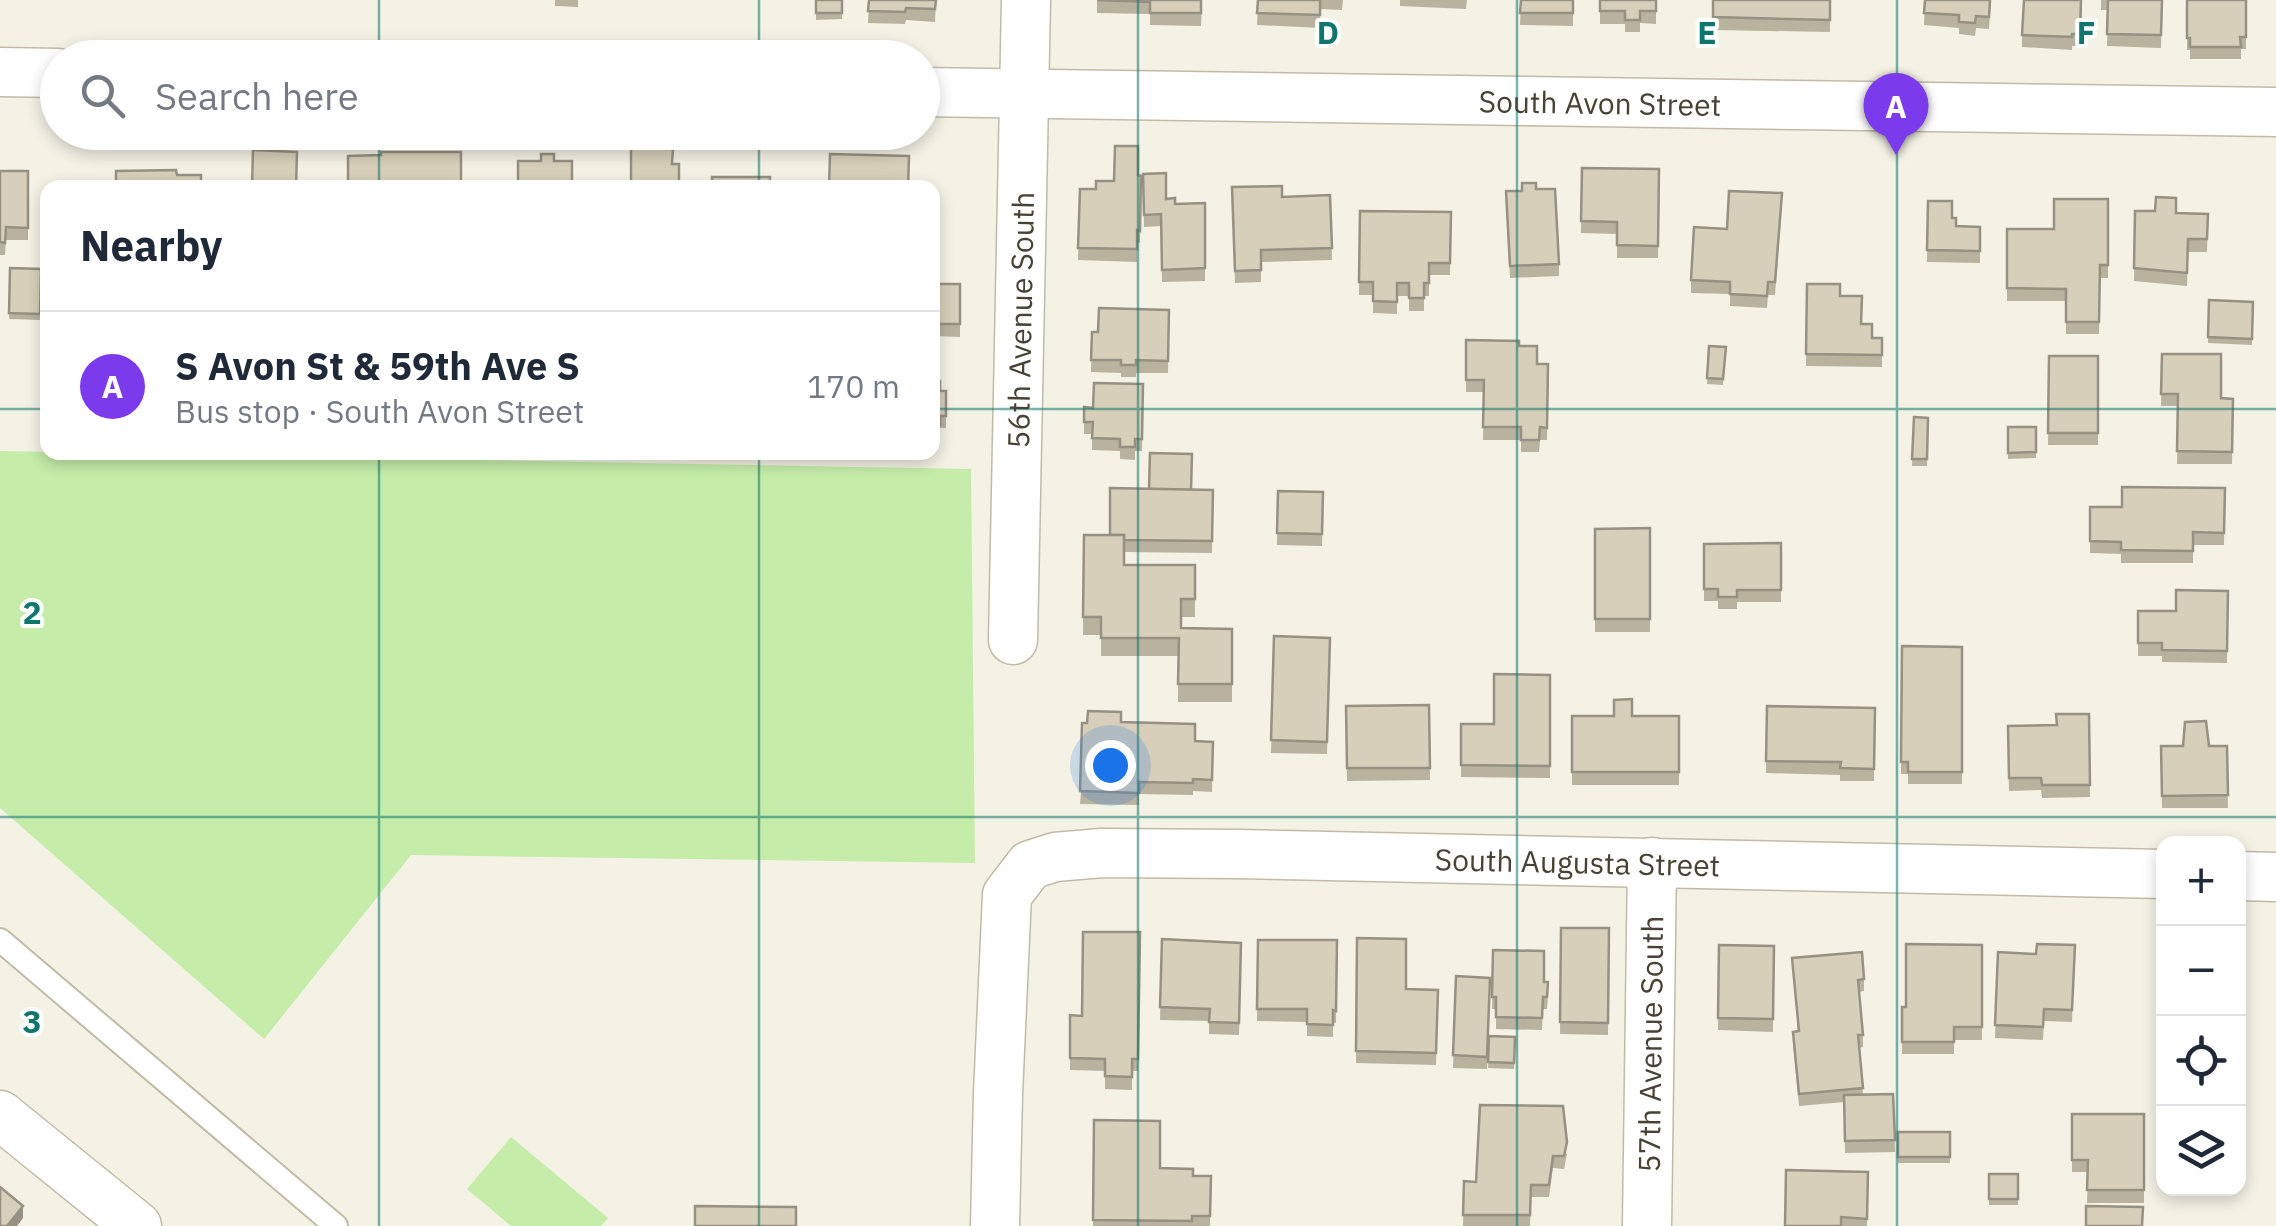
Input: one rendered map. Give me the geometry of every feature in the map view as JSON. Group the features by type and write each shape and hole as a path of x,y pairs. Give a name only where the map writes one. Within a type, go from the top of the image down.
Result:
{"street":[{"name":"56th Avenue South","path":"1013,640 1026,0"},
{"path":"0,72 40,73"},
{"name":"South Avon Street","path":"940,92 2276,112"},
{"name":"South Augusta Street","path":"995,1226 1008,895 1030,865 1055,857 1102,853 2156,874"},
{"name":"57th Avenue South","path":"1647,1226 1652,862"},
{"path":"2246,876 2276,877"},
{"path":"0,1116 137,1226"}],"lane":[{"path":"0,940 336,1226"}],"green space":[{"path":"0,451 40,452 40,460 486,460 971,469 975,863 411,855 264,1039 0,808"},
{"path":"511,1137 608,1218 601,1226 511,1226 467,1189"}],"building":[{"path":"816,0 842,0 842,13 816,13"},
{"path":"869,0 936,0 935,9 906,8 905,12 868,11"},
{"path":"1097,0 1201,0 1201,13 1150,13 1150,2"},
{"path":"1258,0 1320,0 1320,15 1257,13"},
{"path":"1521,0 1573,0 1573,13 1520,13"},
{"path":"1600,0 1656,0 1656,11 1640,11 1640,20 1625,20 1625,11 1600,11"},
{"path":"1713,0 1830,0 1830,20 1713,17"},
{"path":"1925,0 1990,0 1989,17 1976,16 1975,23 1959,22 1959,15 1924,13"},
{"path":"2024,0 2081,0 2080,34 2022,35"},
{"path":"2108,0 2162,0 2161,35 2107,34"},
{"path":"2187,0 2246,0 2246,37 2240,37 2241,47 2190,47"},
{"path":"1115,146 1138,146 1141,176 1137,249 1078,248 1080,189 1096,189 1096,181 1114,181"},
{"path":"253,150 297,152 296,180 252,180"},
{"path":"631,150 673,150 672,164 679,164 679,180 631,180"},
{"path":"461,152 461,180 348,180 348,156"},
{"path":"541,154 554,154 554,161 572,161 572,180 518,180 518,161 541,161"},
{"path":"830,154 909,156 908,180 829,180"},
{"path":"1582,168 1659,169 1658,246 1617,245 1617,222 1581,221"},
{"path":"176,170 177,175 201,175 201,180 116,180 116,171"},
{"path":"0,171 28,171 28,228 6,227 5,243 0,242"},
{"path":"1166,173 1166,199 1175,198 1175,204 1205,203 1205,268 1162,270 1161,214 1144,215 1143,174"},
{"path":"712,177 770,177 770,180"},
{"path":"1522,183 1536,183 1536,189 1555,189 1559,264 1510,266 1506,191 1522,191"},
{"path":"1282,186 1282,197 1330,195 1332,248 1261,250 1261,270 1235,271 1232,187"},
{"path":"1729,191 1782,193 1775,282 1768,282 1767,296 1730,294 1730,282 1691,280 1694,227 1727,229"},
{"path":"2156,197 2176,198 2176,213 2208,214 2207,239 2188,239 2187,273 2134,268 2135,211 2155,211"},
{"path":"2054,199 2108,199 2108,265 2100,265 2099,322 2066,322 2066,289 2007,288 2007,229 2054,229"},
{"path":"1928,201 1952,201 1956,226 1980,227 1980,251 1927,250"},
{"path":"1360,211 1451,212 1450,263 1429,263 1424,298 1409,298 1409,283 1397,283 1397,302 1373,301 1373,282 1359,282"},
{"path":"10,268 40,269 40,314 9,313"},
{"path":"940,284 960,284 960,324 940,324"},
{"path":"1807,284 1840,284 1840,296 1862,296 1861,324 1872,324 1872,338 1882,338 1882,355 1806,354"},
{"path":"2209,300 2253,302 2252,339 2208,337"},
{"path":"1099,308 1169,310 1168,361 1136,360 1136,365 1121,365 1121,360 1091,360 1092,332 1098,332"},
{"path":"1466,340 1519,341 1519,346 1537,346 1537,364 1548,364 1547,428 1540,427 1539,440 1521,440 1521,427 1483,427 1484,380 1466,380"},
{"path":"1709,346 1726,347 1723,379 1707,378"},
{"path":"2162,354 2221,354 2221,398 2233,399 2232,452 2177,451 2178,394 2161,394"},
{"path":"2049,356 2098,356 2098,433 2048,433"},
{"path":"1094,383 1143,384 1142,439 1135,439 1135,447 1120,447 1120,439 1092,438 1093,422 1084,422 1084,407 1093,408"},
{"path":"940,391 946,391 946,416 940,416"},
{"path":"1914,417 1928,418 1927,459 1912,459"},
{"path":"2008,427 2036,427 2036,452 2008,453"},
{"path":"1150,453 1192,454 1191,490 1149,489"},
{"path":"2122,487 2225,488 2224,533 2193,532 2193,551 2121,550 2121,542 2090,541 2090,507 2122,507"},
{"path":"1110,488 1213,490 1212,541 1124,540 1124,535 1110,535"},
{"path":"1278,491 1323,492 1322,534 1277,533"},
{"path":"1650,528 1650,619 1595,619 1595,529"},
{"path":"1084,535 1124,535 1124,565 1195,565 1195,599 1181,599 1181,628 1232,629 1232,684 1178,684 1179,638 1101,638 1101,617 1083,617"},
{"path":"1781,543 1781,590 1737,590 1737,597 1718,597 1718,589 1704,589 1704,544"},
{"path":"2176,590 2228,591 2227,651 2162,650 2162,643 2138,643 2138,611 2176,611"},
{"path":"1274,636 1330,638 1327,742 1271,740"},
{"path":"1902,646 1962,647 1962,772 1908,772 1908,762 1901,762"},
{"path":"1494,674 1550,675 1550,766 1461,765 1461,724 1494,724"},
{"path":"1632,699 1632,716 1679,716 1679,772 1572,772 1572,716 1614,716 1614,700"},
{"path":"1429,705 1430,768 1347,768 1346,706"},
{"path":"1767,706 1875,708 1874,769 1840,768 1841,762 1766,761"},
{"path":"1088,711 1121,712 1121,722 1195,724 1195,741 1213,742 1212,780 1139,782 1139,793 1080,791 1082,723 1087,723"},
{"path":"2056,714 2089,714 2090,785 2042,785 2041,778 2009,778 2008,726 2057,725"},
{"path":"2206,721 2209,746 2227,746 2228,795 2162,796 2161,746 2183,746 2185,722"},
{"path":"1561,928 1609,928 1608,1023 1560,1022"},
{"path":"1083,932 1140,932 1138,1059 1132,1059 1132,1077 1105,1076 1105,1059 1070,1058 1070,1015 1082,1016"},
{"path":"1357,938 1406,939 1406,989 1438,990 1436,1053 1356,1051"},
{"path":"1162,939 1241,943 1239,1023 1209,1022 1210,1009 1160,1007"},
{"path":"1258,940 1337,940 1333,1025 1307,1024 1307,1009 1257,1009"},
{"path":"1906,944 1982,945 1982,1027 1954,1027 1954,1042 1902,1042"},
{"path":"2037,944 2075,945 2072,1010 2044,1009 2043,1027 1995,1025 1998,952 2036,954"},
{"path":"1719,945 1774,946 1773,1019 1718,1018"},
{"path":"1493,950 1544,951 1544,982 1548,982 1542,1018 1496,1017 1496,997 1492,997"},
{"path":"1862,952 1864,979 1858,980 1863,1035 1858,1035 1863,1088 1799,1094 1793,1032 1799,1031 1792,958"},
{"path":"1456,976 1490,978 1487,1057 1453,1055"},
{"path":"1489,1036 1515,1037 1514,1063 1488,1062"},
{"path":"1893,1094 1895,1140 1845,1141 1844,1095"},
{"path":"1480,1105 1563,1106 1567,1142 1564,1156 1553,1156 1549,1185 1531,1185 1530,1215 1463,1215 1464,1181 1476,1182"},
{"path":"2072,1114 2144,1114 2144,1190 2087,1190 2088,1160 2072,1160"},
{"path":"1094,1120 1160,1121 1160,1168 1193,1169 1193,1176 1211,1176 1210,1216 1192,1216 1192,1221 1093,1220"},
{"path":"1898,1132 1950,1132 1950,1157 1898,1157"},
{"path":"1786,1170 1868,1172 1867,1219 1841,1217 1841,1226 1785,1226"},
{"path":"1989,1174 2018,1174 2018,1199 1989,1199"},
{"path":"0,1187 23,1206 7,1226 0,1226"},
{"path":"695,1206 796,1207 796,1226 695,1226"},
{"path":"2086,1206 2143,1207 2142,1226 2086,1226"}],"place":[{"name":"S Avon St & 59th Ave S","path":"1896,155"}]}
